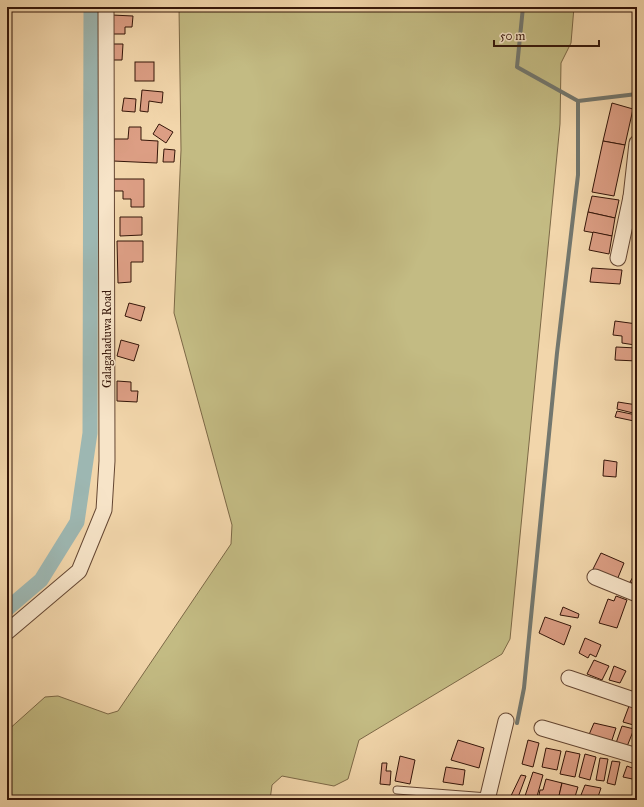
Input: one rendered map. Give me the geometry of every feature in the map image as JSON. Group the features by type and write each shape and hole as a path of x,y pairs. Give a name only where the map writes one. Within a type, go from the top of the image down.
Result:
{"street":[{"name":"Galagahaduwa Road","path":"7,632 79,571 104,510 108,461 106,7"},
{"path":"618,258 634,199 637,143"},
{"path":"595,577 637,594"},
{"path":"569,678 637,701"},
{"path":"487,798 506,721"},
{"path":"542,728 637,756"}],"lane":[{"path":"397,790 487,798"}],"shaded area":[{"path":"179,7 574,7 571,43 561,63 560,124 510,639 502,654 359,740 348,779 334,786 282,776 272,785 270,800 7,800 7,731 45,697 58,696 108,714 118,711 231,544 232,525 174,313 181,150"}],"building":[{"path":"112,15 133,16 132,27 125,27 125,34 111,34"},
{"path":"112,44 123,44 122,60 111,60"},
{"path":"135,62 154,62 154,81 135,81"},
{"path":"142,90 163,92 162,103 149,101 148,112 140,111"},
{"path":"124,98 136,99 135,112 122,111"},
{"path":"612,103 633,109 625,145 603,141"},
{"path":"159,124 173,132 166,143 153,134"},
{"path":"129,127 141,127 141,140 158,141 157,163 113,161 114,139 128,139"},
{"path":"603,141 625,145 614,196 592,192"},
{"path":"164,149 175,150 174,162 163,162"},
{"path":"112,179 144,179 144,207 131,207 131,199 123,199 123,191 112,191"},
{"path":"592,196 619,200 615,218 588,212"},
{"path":"588,212 615,218 612,236 584,231"},
{"path":"120,217 142,217 142,235 120,236"},
{"path":"593,232 612,236 609,254 589,250"},
{"path":"117,241 143,241 143,262 131,262 131,282 118,283"},
{"path":"592,268 622,270 620,284 590,282"},
{"path":"129,303 145,307 141,321 125,316"},
{"path":"615,321 637,324 635,345 622,343 622,336 613,335"},
{"path":"121,340 139,345 134,361 117,356"},
{"path":"616,347 637,348 637,361 615,360"},
{"path":"117,381 131,382 131,391 138,391 137,402 117,401"},
{"path":"618,402 637,405 637,414 617,409"},
{"path":"617,411 636,415 634,421 615,417"},
{"path":"604,460 617,462 616,477 603,476"},
{"path":"601,553 624,563 617,580 592,571"},
{"path":"637,570 637,585 630,582"},
{"path":"616,596 627,600 617,628 599,623 608,599 614,601"},
{"path":"563,607 579,614 578,618 560,615"},
{"path":"545,617 571,626 564,645 539,633"},
{"path":"585,638 601,645 596,657 590,654 588,658 579,653"},
{"path":"594,660 609,666 602,680 587,674"},
{"path":"614,666 626,671 620,683 609,680"},
{"path":"629,706 637,708 637,726 623,722"},
{"path":"594,723 616,728 611,743 588,737"},
{"path":"622,726 634,729 626,749 615,746"},
{"path":"458,740 484,748 479,768 451,760"},
{"path":"528,740 539,743 533,767 522,764"},
{"path":"546,748 561,751 557,770 542,767"},
{"path":"566,751 580,754 575,777 560,774"},
{"path":"585,754 596,757 590,780 579,777"},
{"path":"400,756 415,760 410,784 395,781"},
{"path":"600,758 608,759 604,781 596,780"},
{"path":"612,761 620,762 615,785 607,783"},
{"path":"382,763 387,763 386,771 391,771 390,785 380,784"},
{"path":"627,766 635,769 637,766 637,780 623,777"},
{"path":"446,767 465,770 463,785 443,782"},
{"path":"533,772 543,775 536,800 524,799"},
{"path":"521,775 526,776 517,800 509,800"},
{"path":"546,779 562,783 558,800 541,800 542,796 539,795 540,790 543,790"},
{"path":"562,783 578,787 574,800 558,800"},
{"path":"585,785 601,788 597,800 579,800"}],"waterway":[{"path":"7,609 41,580 77,522 90,433 91,7"},
{"path":"517,723 524,688 557,353 578,175 578,101 517,67 523,7"},
{"path":"578,101 637,94"}]}
